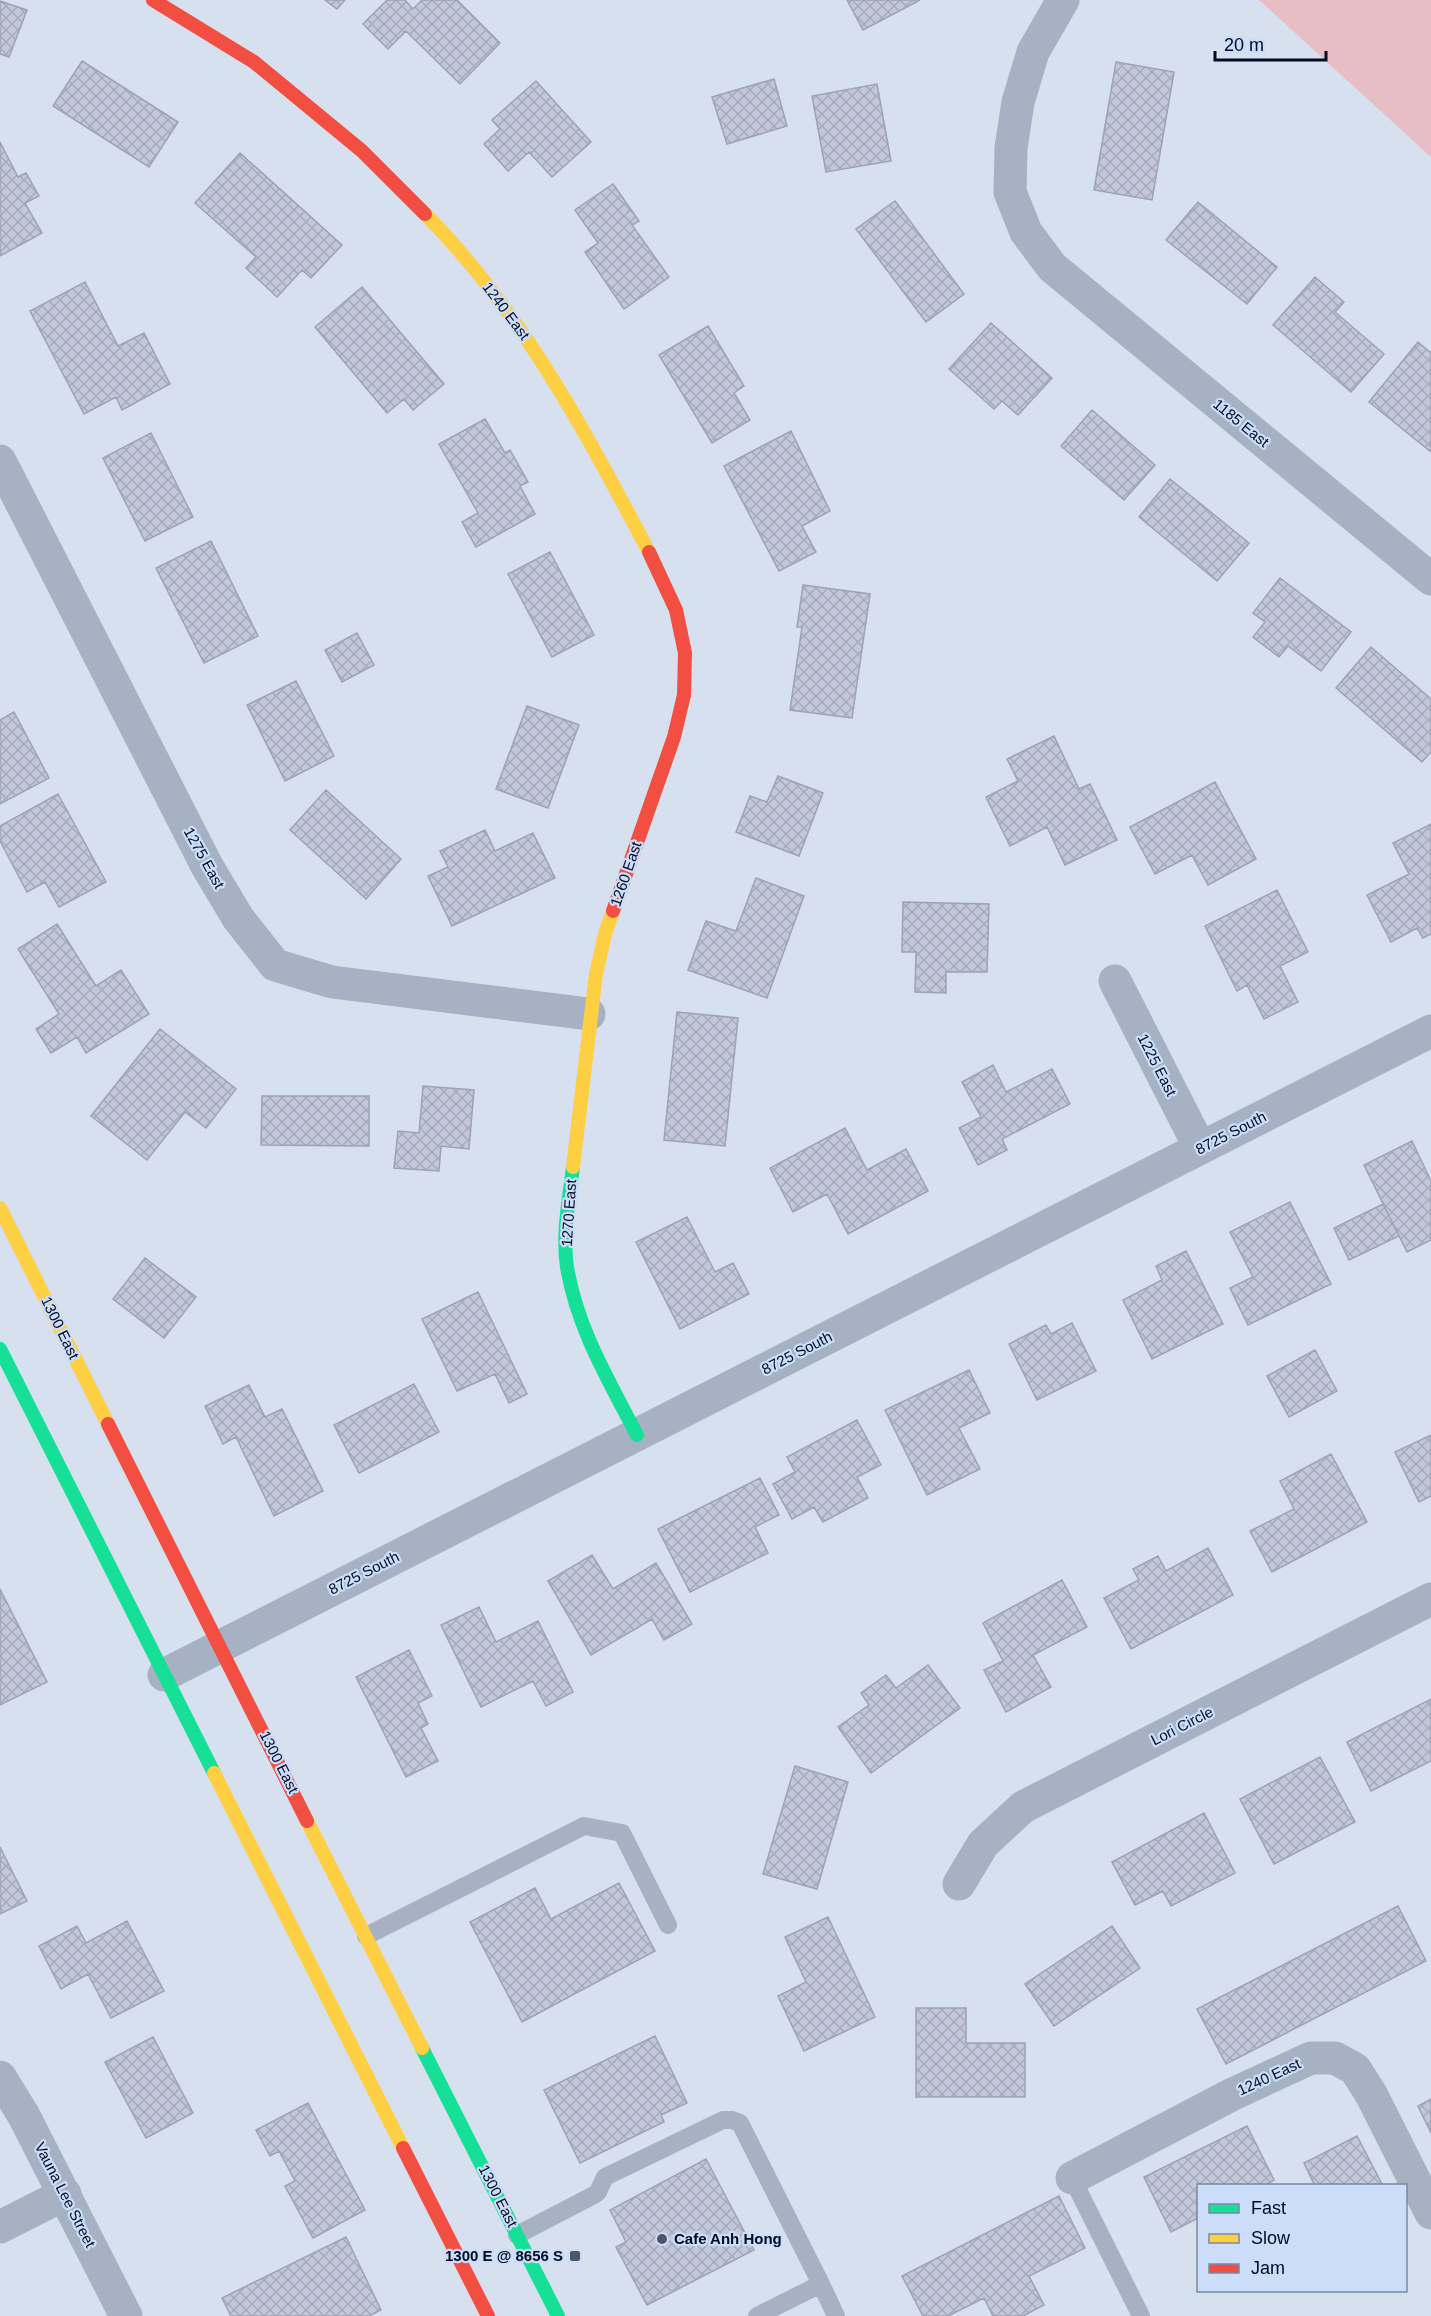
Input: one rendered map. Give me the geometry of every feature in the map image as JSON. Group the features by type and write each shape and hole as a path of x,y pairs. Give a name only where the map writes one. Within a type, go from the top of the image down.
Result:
{"main road":[{"name":"1240 East","path":"153,0 254,62 362,150 453,242 526,337 586,432 658,569 676,610 685,653 684,695 674,737"},
{"name":"1260 East","path":"589,1014 605,934 674,737"},
{"name":"1270 East","path":"589,1014 566,1232 567,1267 586,1337 637,1435"},
{"name":"1300 East","path":"0,1208 219,1648 558,2316"},
{"path":"0,1350 488,2316"}],"street":[{"name":"1185 East","path":"1063,0 1033,52 1018,102 1011,148 1010,192 1026,232 1052,267 1431,579"},
{"name":"1275 East","path":"0,461 207,866 238,918 274,964 332,982 589,1014"},
{"name":"1225 East","path":"1114,981 1200,1148"},
{"name":"8725 South","path":"164,1675 1431,1031"},
{"name":"Lori Circle","path":"959,1884 983,1844 1023,1807 1431,1599"},
{"name":"1240 East","path":"1072,2178 1233,2094 1311,2058 1335,2058 1355,2069 1371,2094 1431,2213"},
{"name":"Vauna Lee Street","path":"0,2077 24,2116 126,2316"},
{"path":"0,2227 65,2194"}],"lane":[{"path":"366,1936 584,1826 622,1833 668,1925"},
{"path":"517,2235 594,2196 605,2177 723,2120 732,2120 740,2123 836,2316"},
{"path":"1072,2178 1141,2316"},
{"path":"757,2316 821,2284"}],"shaded area":[{"path":"1259,0 1431,0 1431,157"}],"building":[{"path":"325,0 345,0 337,9"},
{"path":"387,0 405,0 413,9 422,0 457,0 500,43 460,84 406,31 388,49 363,24"},
{"path":"847,0 920,0 863,30"},
{"path":"0,1 27,10 9,57 0,54"},
{"path":"82,61 178,122 149,167 53,106"},
{"path":"1116,62 1174,72 1152,200 1094,190"},
{"path":"774,79 787,126 727,144 712,97"},
{"path":"536,81 591,142 552,177 529,152 508,171 484,144 500,129 492,120"},
{"path":"877,84 891,161 826,172 812,96"},
{"path":"0,142 18,177 26,173 39,196 25,203 42,233 0,256"},
{"path":"240,153 342,245 311,278 302,270 277,297 246,268 256,257 195,203"},
{"path":"613,184 639,221 632,225 669,277 624,309 585,252 598,243 575,210"},
{"path":"895,201 964,294 926,322 856,229"},
{"path":"1198,202 1277,267 1247,304 1166,240"},
{"path":"1315,277 1344,302 1335,312 1384,354 1351,392 1273,325"},
{"path":"85,282 118,346 144,333 170,384 122,410 116,397 84,414 30,311"},
{"path":"362,287 444,384 413,410 404,399 387,413 315,327"},
{"path":"991,323 1052,378 1018,415 1002,401 994,409 949,369"},
{"path":"708,326 744,386 734,393 750,420 712,443 659,355"},
{"path":"1418,342 1431,353 1431,452 1369,402"},
{"path":"1092,410 1155,465 1124,500 1061,446"},
{"path":"485,419 505,453 510,450 528,482 520,486 535,514 476,547 462,522 478,513 439,444"},
{"path":"791,431 830,511 802,526 816,552 779,571 724,466"},
{"path":"151,433 193,517 145,541 103,458"},
{"path":"1170,479 1249,543 1217,581 1139,517"},
{"path":"211,541 258,636 204,663 156,568"},
{"path":"550,552 594,635 552,657 508,574"},
{"path":"1280,578 1351,632 1321,671 1288,646 1279,657 1253,637 1265,622 1253,613"},
{"path":"803,585 870,594 852,718 790,710 802,627 797,627"},
{"path":"357,633 374,665 342,682 325,650"},
{"path":"1371,647 1431,699 1431,752 1422,762 1336,688"},
{"path":"296,681 334,756 285,781 247,705"},
{"path":"527,706 579,725 548,808 496,789"},
{"path":"14,712 49,778 0,804 0,720"},
{"path":"1054,736 1079,789 1090,784 1117,840 1065,865 1047,827 1010,846 986,797 1018,781 1007,759"},
{"path":"778,776 823,793 799,856 736,832 750,796 767,802"},
{"path":"1215,782 1256,859 1208,885 1192,855 1155,874 1130,827"},
{"path":"326,790 401,859 366,899 290,830"},
{"path":"58,794 106,882 59,907 45,882 27,892 0,841 0,826"},
{"path":"1431,824 1431,934 1423,938 1417,928 1391,942 1367,895 1409,874 1393,843"},
{"path":"485,830 495,851 533,833 555,878 452,926 428,876 448,867 440,851"},
{"path":"756,878 804,896 767,998 688,970 706,921 736,931"},
{"path":"1277,890 1308,952 1280,966 1298,1002 1264,1019 1247,985 1237,991 1205,926"},
{"path":"903,902 989,904 987,972 946,972 946,993 915,992 916,952 902,952"},
{"path":"57,924 96,986 121,970 149,1014 86,1053 77,1037 51,1053 36,1029 59,1014 18,949"},
{"path":"677,1012 738,1018 725,1146 664,1140"},
{"path":"160,1029 236,1089 206,1128 185,1112 147,1160 91,1116"},
{"path":"993,1065 1006,1092 1052,1069 1070,1104 1002,1139 1007,1150 978,1165 959,1128 981,1117 962,1082"},
{"path":"423,1086 474,1090 469,1149 441,1146 439,1171 394,1168 398,1131 419,1133"},
{"path":"262,1096 369,1096 369,1146 261,1145"},
{"path":"845,1128 867,1170 906,1149 928,1191 848,1234 827,1194 793,1212 770,1168"},
{"path":"1412,1141 1431,1181 1431,1240 1407,1252 1364,1165"},
{"path":"1290,1202 1331,1284 1248,1325 1230,1288 1253,1277 1230,1232"},
{"path":"1383,1204 1399,1236 1349,1260 1334,1228"},
{"path":"687,1217 715,1272 733,1263 749,1294 680,1329 636,1242"},
{"path":"1186,1251 1223,1324 1152,1359 1123,1300 1162,1280 1156,1266"},
{"path":"145,1258 196,1297 164,1338 113,1299"},
{"path":"478,1292 527,1394 509,1403 495,1374 457,1391 422,1319"},
{"path":"1072,1323 1096,1371 1037,1400 1009,1344 1046,1325 1051,1334"},
{"path":"1315,1350 1337,1391 1289,1417 1267,1376"},
{"path":"969,1370 990,1413 959,1428 980,1469 927,1495 885,1410"},
{"path":"414,1384 439,1432 359,1473 334,1425"},
{"path":"249,1385 265,1417 282,1409 323,1491 274,1516 236,1437 223,1444 205,1406"},
{"path":"857,1420 881,1465 857,1477 868,1498 823,1522 814,1507 792,1519 773,1484 795,1472 787,1457"},
{"path":"1431,1435 1431,1496 1419,1502 1395,1452"},
{"path":"1331,1454 1367,1522 1272,1572 1250,1531 1294,1509 1280,1481"},
{"path":"760,1478 779,1515 755,1527 768,1553 690,1592 658,1529"},
{"path":"1208,1548 1233,1595 1131,1649 1104,1598 1139,1580 1133,1569 1158,1556 1166,1571"},
{"path":"592,1555 613,1589 656,1563 692,1624 664,1640 652,1619 591,1655 548,1581"},
{"path":"1062,1580 1087,1627 1033,1655 1051,1687 1006,1712 984,1670 1003,1661 983,1623"},
{"path":"0,1589 47,1682 0,1705"},
{"path":"479,1607 496,1642 538,1621 573,1692 546,1706 533,1681 481,1707 441,1625"},
{"path":"409,1650 432,1696 418,1703 428,1724 421,1728 438,1761 406,1777 356,1677"},
{"path":"928,1665 960,1708 871,1773 838,1727 869,1705 861,1693 886,1675 896,1688"},
{"path":"1431,1699 1431,1761 1371,1791 1347,1742"},
{"path":"1320,1757 1355,1822 1274,1864 1240,1799"},
{"path":"795,1766 848,1782 817,1889 763,1874"},
{"path":"1204,1813 1235,1873 1171,1906 1163,1891 1135,1905 1112,1862"},
{"path":"0,1847 27,1901 0,1914"},
{"path":"619,1883 655,1951 522,2022 470,1922 535,1888 551,1919"},
{"path":"1398,1906 1426,1961 1226,2064 1197,2009"},
{"path":"828,1917 875,2017 804,2051 778,1996 806,1982 785,1937"},
{"path":"127,1921 164,1991 111,2018 88,1974 61,1989 39,1946 77,1926 86,1943"},
{"path":"1112,1926 1140,1968 1054,2026 1025,1984"},
{"path":"916,2008 966,2008 966,2043 1025,2043 1025,2097 916,2097"},
{"path":"655,2036 687,2103 661,2115 664,2122 580,2163 544,2090"},
{"path":"153,2037 193,2113 146,2138 105,2062"},
{"path":"1431,2099 1431,2133 1418,2106"},
{"path":"308,2103 365,2210 313,2238 285,2186 295,2181 279,2151 270,2156 256,2130"},
{"path":"1247,2126 1274,2180 1267,2184 1197,2184 1197,2219 1171,2232 1144,2177"},
{"path":"1357,2136 1382,2184 1314,2184 1304,2163"},
{"path":"706,2159 754,2250 647,2305 616,2247 626,2242 610,2210"},
{"path":"1059,2196 1085,2248 1029,2276 1044,2305 1023,2316 993,2316 984,2298 948,2316 923,2316 902,2276"},
{"path":"346,2237 381,2310 369,2316 231,2316 222,2298"}],"traffic: fast":[{"path":"573,1167 565,1242 572,1290 595,1354 637,1435"},
{"path":"0,1349 214,1773"},
{"path":"422,2048 558,2316"}],"traffic: slow":[{"path":"425,214 460,251 522,332 576,418 649,552"},
{"path":"573,1167 596,974 613,911"},
{"path":"0,1208 108,1424"},
{"path":"214,1773 403,2148"},
{"path":"307,1821 422,2048"}],"traffic: jam":[{"path":"153,0 254,62 362,151 425,214"},
{"path":"613,911 674,737 684,695 685,653 676,610 649,552"},
{"path":"108,1424 307,1821"},
{"path":"403,2148 488,2316"}],"place":[{"name":"Cafe Anh Hong","path":"662,2239"},
{"name":"1300 E @ 8656 S","path":"575,2256"}]}
